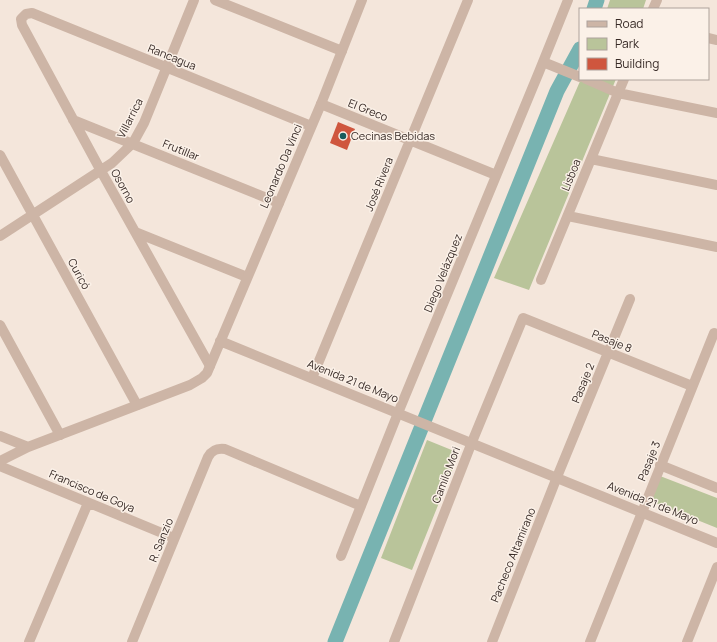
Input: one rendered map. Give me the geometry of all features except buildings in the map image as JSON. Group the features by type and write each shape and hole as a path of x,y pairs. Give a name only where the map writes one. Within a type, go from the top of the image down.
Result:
{"street":[{"name":"Villarrica","path":"0,236 101,171 123,154 133,143 144,123 194,0"},
{"path":"215,0 342,51"},
{"name":"Leonardo Da Vinci","path":"220,341 321,104 362,0"},
{"name":"José Rivera","path":"312,378 468,0"},
{"name":"Diego Velázquez","path":"341,556 398,413 568,0"},
{"name":"Rancagua","path":"23,16 32,13 311,126"},
{"name":"Osorno","path":"23,16 21,19 22,25 101,171 210,366"},
{"path":"543,62 579,76"},
{"path":"588,80 618,93 717,113"},
{"name":"Lisboa","path":"541,280 624,80"},
{"name":"El Greco","path":"321,104 496,175"},
{"name":"Frutillar","path":"73,120 279,203"},
{"name":"Curicó","path":"0,155 137,405"},
{"path":"591,159 717,186"},
{"path":"568,216 717,247"},
{"path":"135,232 247,277"},
{"name":"Pasaje 2","path":"557,477 630,298"},
{"name":"Pasaje 8","path":"523,318 692,386"},
{"name":"Camilo Mori","path":"394,642 472,442 523,318"},
{"path":"0,325 60,435"},
{"name":"Pasaje 3","path":"590,642 692,386 712,349 714,333"},
{"path":"0,461 28,447 196,382 207,373 220,341"},
{"name":"Avenida 21 de Mayo","path":"220,341 472,442 717,543"},
{"path":"0,436 28,447"},
{"name":"R. Sanzio","path":"132,642 210,452 215,449 225,449 361,506"},
{"path":"660,465 717,488"},
{"name":"Francisco de Goya","path":"0,466 174,538"},
{"name":"Pacheco Altamirano","path":"492,642 557,477"},
{"path":"29,642 88,503"},
{"path":"687,642 717,567"}],"green space":[{"path":"610,0 646,0 643,8 607,8"},
{"path":"581,80 616,80 529,290 494,278"},
{"path":"427,440 459,453 412,570 381,558"},
{"path":"660,476 717,498 717,528 650,501"}],"waterway":[{"path":"594,8 597,0"},
{"path":"335,642 557,91 579,51"}],"place":[{"name":"Cecinas Bebidas","path":"343,136"}]}
